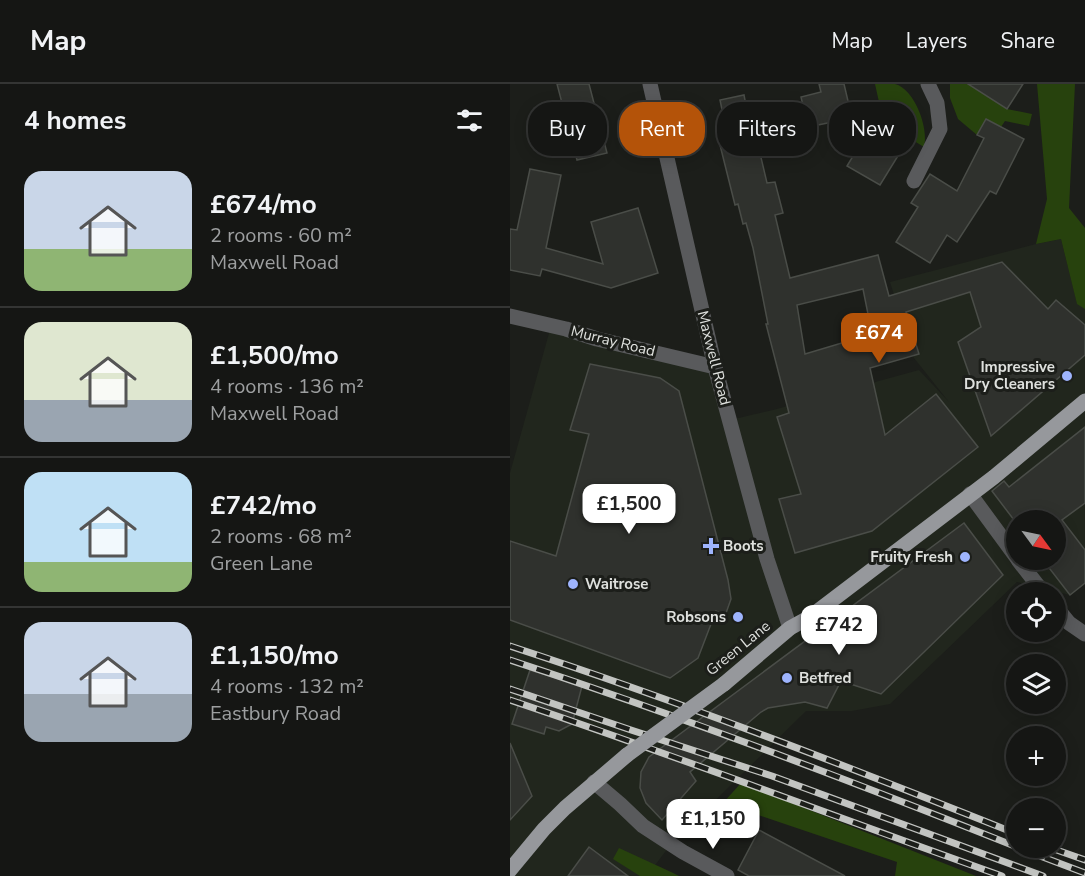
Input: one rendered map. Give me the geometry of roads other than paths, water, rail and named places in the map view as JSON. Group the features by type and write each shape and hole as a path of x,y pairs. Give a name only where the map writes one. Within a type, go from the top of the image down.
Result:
{"main road":[{"name":"Green Lane","path":"510,870 565,808 627,755 724,684 790,628 810,616 994,477 1085,401"}],"street":[{"path":"914,181 940,129 937,103 928,84"},
{"name":"Maxwell Road","path":"654,85 715,367 767,560 790,628"},
{"name":"Murray Road","path":"510,316 715,367"},
{"path":"970,494 1006,543"},
{"path":"1026,570 1035,582"},
{"path":"1066,619 1085,634"},
{"path":"594,782 643,826 683,852 727,876"}],"railway":[{"path":"510,646 765,736 1006,830"},
{"path":"510,660 765,749 1006,843"},
{"path":"510,689 772,776 1043,876"},
{"path":"510,700 1002,876"},
{"path":"1066,853 1085,860"},
{"path":"1045,858 1085,873"}],"place":[{"name":"Impressive Dry Cleaners","path":"1067,376"},
{"name":"Boots","path":"711,546"},
{"name":"Fruity Fresh","path":"965,557"},
{"name":"Waitrose","path":"573,584"},
{"name":"Robsons","path":"738,617"},
{"name":"Betfred","path":"787,678"}]}
